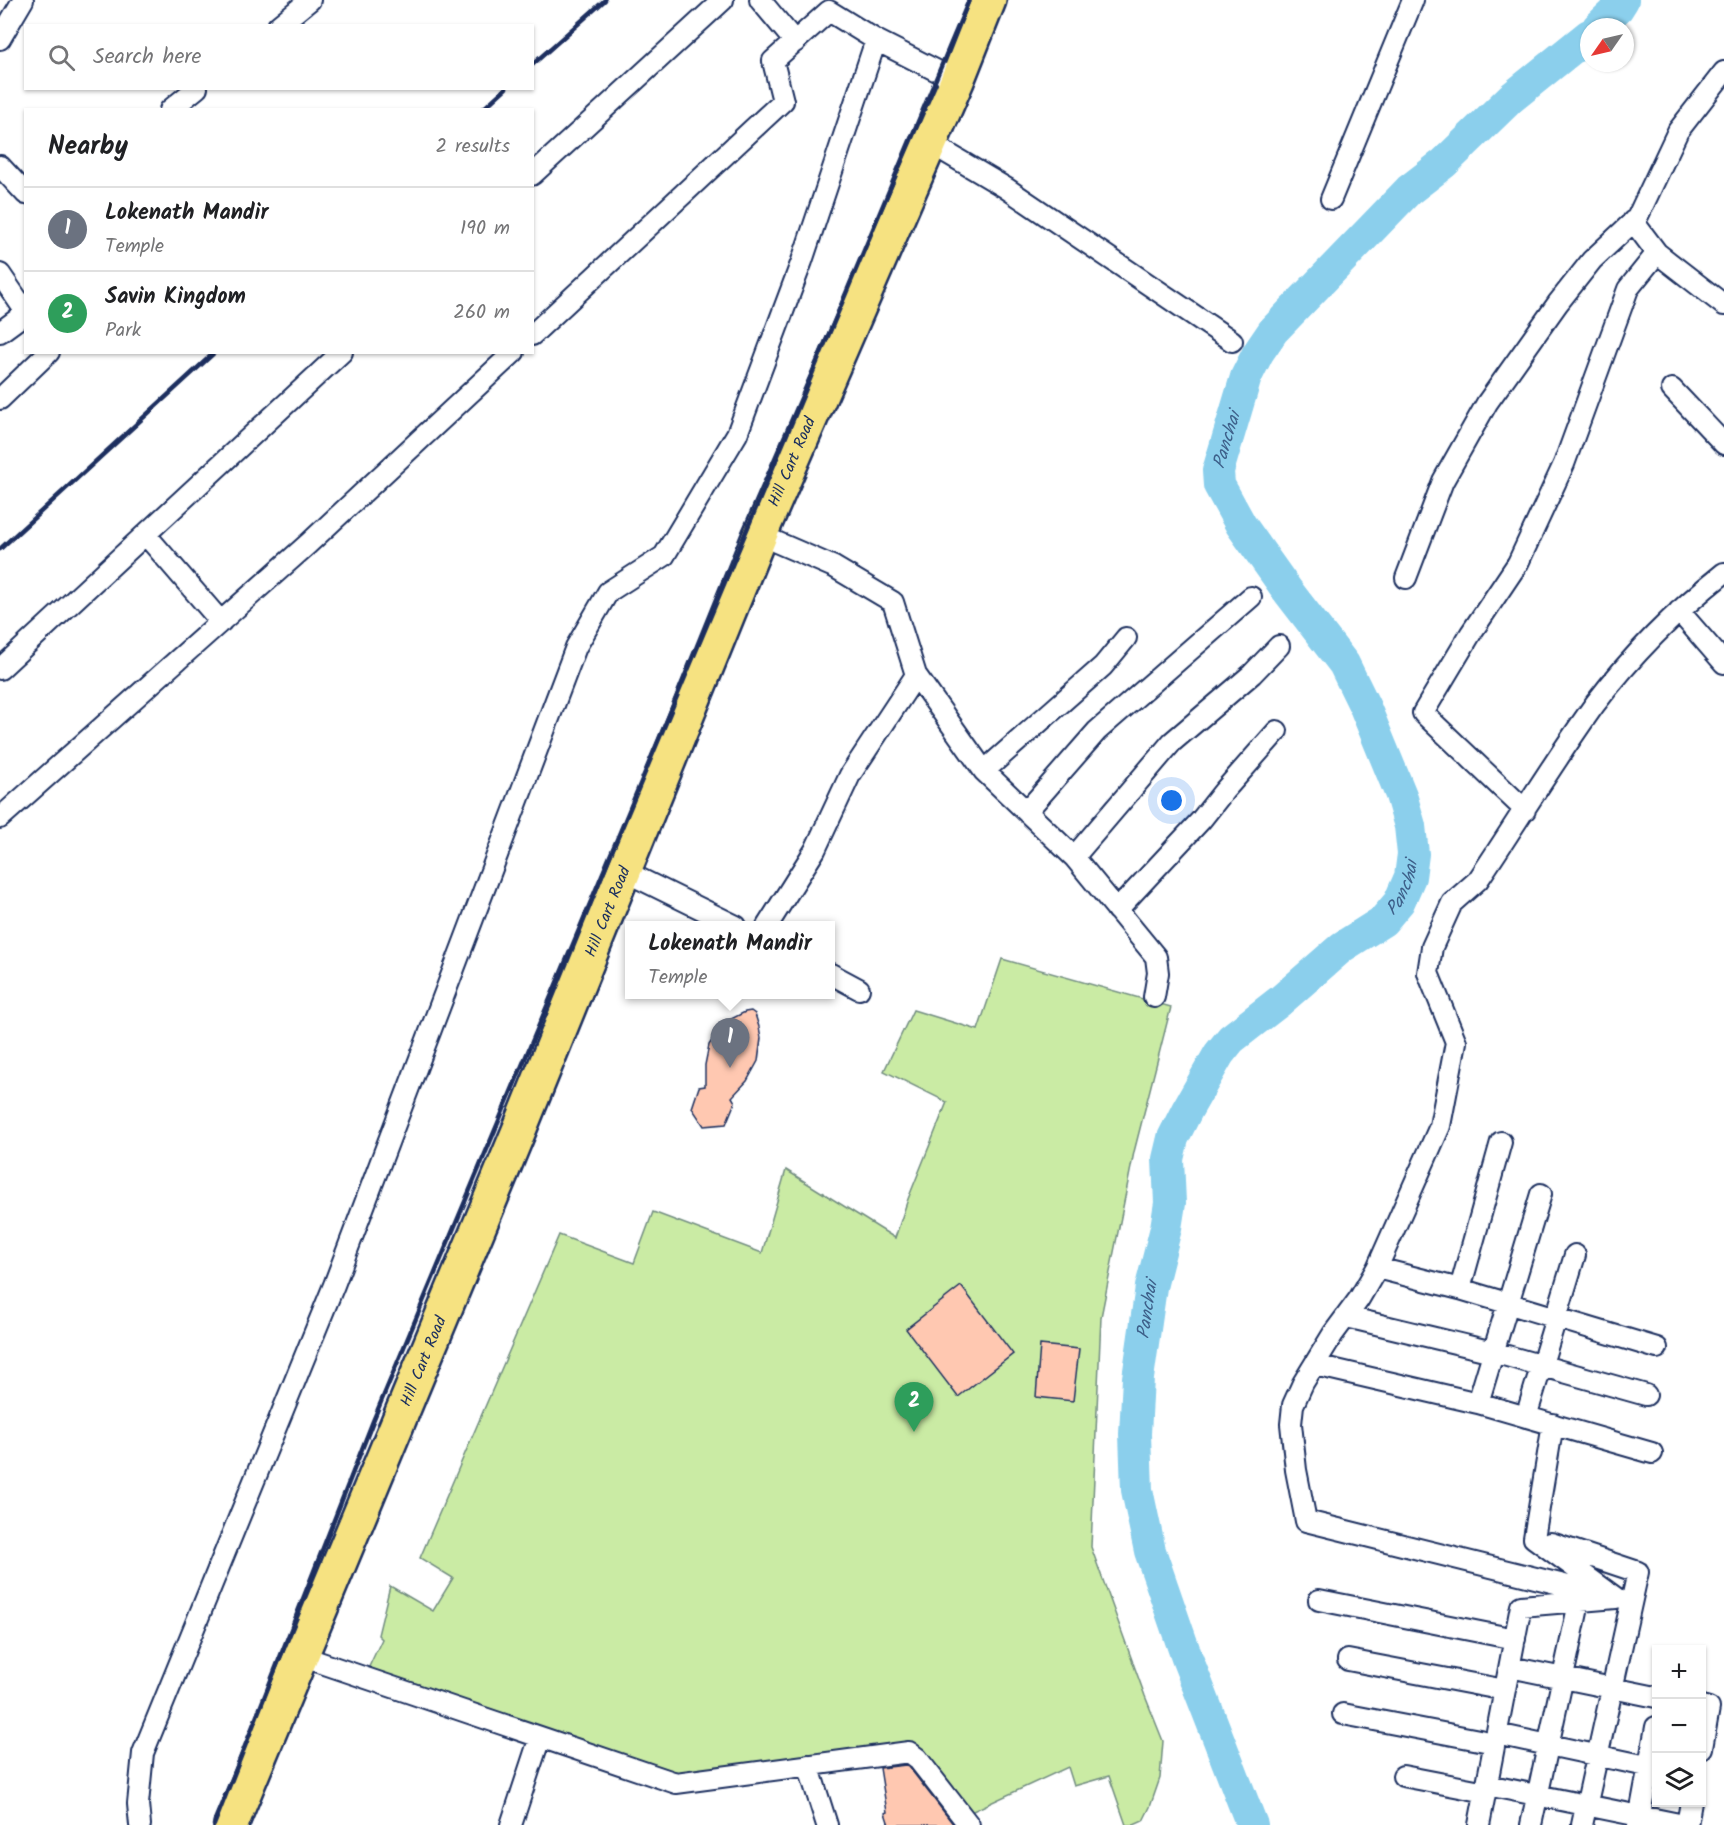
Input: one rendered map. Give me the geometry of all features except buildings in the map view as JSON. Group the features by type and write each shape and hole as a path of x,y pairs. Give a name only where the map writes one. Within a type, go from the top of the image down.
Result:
{"highway":[{"name":"Hill Cart Road","path":"231,1825 760,535 957,81 989,0"}],"street":[{"path":"0,39 23,0"},
{"path":"280,24 310,0"},
{"path":"534,173 723,0"},
{"path":"760,0 795,42"},
{"path":"1331,199 1413,0"},
{"path":"534,333 783,101 773,61 829,11 876,40 957,81"},
{"path":"140,1825 138,1804 143,1753 334,1285 576,647 608,592 664,556 737,434 802,261 876,40"},
{"path":"1406,578 1443,481 1487,403 1558,303 1592,260 1636,218 1678,132 1724,72"},
{"path":"172,108 195,90"},
{"path":"930,143 1006,188 1232,341"},
{"path":"0,166 24,192"},
{"path":"1633,221 1657,253 1724,305"},
{"path":"1525,810 1423,713 1471,633 1518,563 1564,464 1628,289 1657,253"},
{"path":"0,274 24,310"},
{"path":"0,332 24,314"},
{"path":"0,399 47,354"},
{"path":"0,669 340,354"},
{"path":"0,818 308,544 512,354"},
{"path":"1672,389 1724,444"},
{"path":"146,535 221,621"},
{"path":"760,535 834,567 893,602 916,675 984,771 1074,856 1156,957 1158,973 1154,997"},
{"path":"1616,1598 1306,1521 1290,1424 1293,1405 1303,1383 1377,1268 1440,1126 1456,1042 1428,973 1432,947 1452,903 1478,880 1596,703 1638,652 1678,611 1724,573"},
{"path":"1027,811 1097,731 1251,597"},
{"path":"1678,611 1724,663"},
{"path":"984,771 1102,666 1126,638"},
{"path":"1074,856 1172,742 1252,674 1279,646"},
{"path":"770,921 815,850 850,775 916,675"},
{"path":"1117,910 1201,820 1277,731"},
{"path":"624,871 726,921"},
{"path":"835,976 859,989"},
{"path":"1460,1289 1501,1142"},
{"path":"1478,1403 1541,1194"},
{"path":"1526,1416 1575,1256"},
{"path":"1377,1268 1460,1289 1657,1348"},
{"path":"1347,1317 1493,1352 1646,1395"},
{"path":"1315,1365 1478,1403 1652,1453"},
{"path":"1534,1538 1553,1424"},
{"path":"1534,1538 1616,1598"},
{"path":"1534,1538 1638,1572 1582,1825"},
{"path":"1479,1825 1521,1606 1616,1598"},
{"path":"1320,1600 1515,1639"},
{"path":"1531,1825 1577,1612"},
{"path":"301,1656 676,1783 909,1752 917,1758 969,1825"},
{"path":"1348,1660 1505,1690"},
{"path":"1510,1667 1652,1696"},
{"path":"1706,1707 1709,1708 1706,1723"},
{"path":"1344,1714 1548,1745 1652,1767"},
{"path":"511,1825 540,1737"},
{"path":"808,1765 827,1825"},
{"path":"1638,1820 1652,1771"},
{"path":"1403,1776 1537,1795 1586,1805 1638,1820 1685,1825 1690,1807"}],"green space":[{"path":"1002,959 1171,1007 1134,1152 1101,1317 1091,1547 1163,1741 1160,1778 1143,1821 1134,1825 1126,1825 1109,1776 1074,1786 1068,1767 971,1812 961,1809 914,1744 679,1779 367,1671 382,1639 378,1635 390,1586 433,1611 453,1578 420,1558 559,1235 634,1263 653,1212 762,1253 786,1170 895,1238 947,1102 884,1071 913,1010 978,1030"}],"waterway":[{"name":"Panchai","path":"1607,18 1623,0"},
{"name":"Panchai","path":"1252,1825 1187,1658 1150,1551 1137,1490 1135,1434 1138,1378 1151,1287 1170,1203 1168,1159 1173,1138 1187,1110 1219,1054 1231,1039 1280,1001 1342,947 1383,921 1399,902 1410,877 1413,854 1410,826 1401,795 1365,707 1344,664 1241,525 1219,485 1218,471 1246,377 1273,331 1409,190 1444,163 1511,98 1580,42"}],"railway":[{"path":"534,63 605,0"},
{"path":"214,1825 373,1421 969,0"},
{"path":"484,108 504,90"},
{"path":"0,549 213,354"}],"place":[{"name":"Lokenath Mandir","path":"730,1068"},
{"name":"Savin Kingdom","path":"914,1432"}]}
